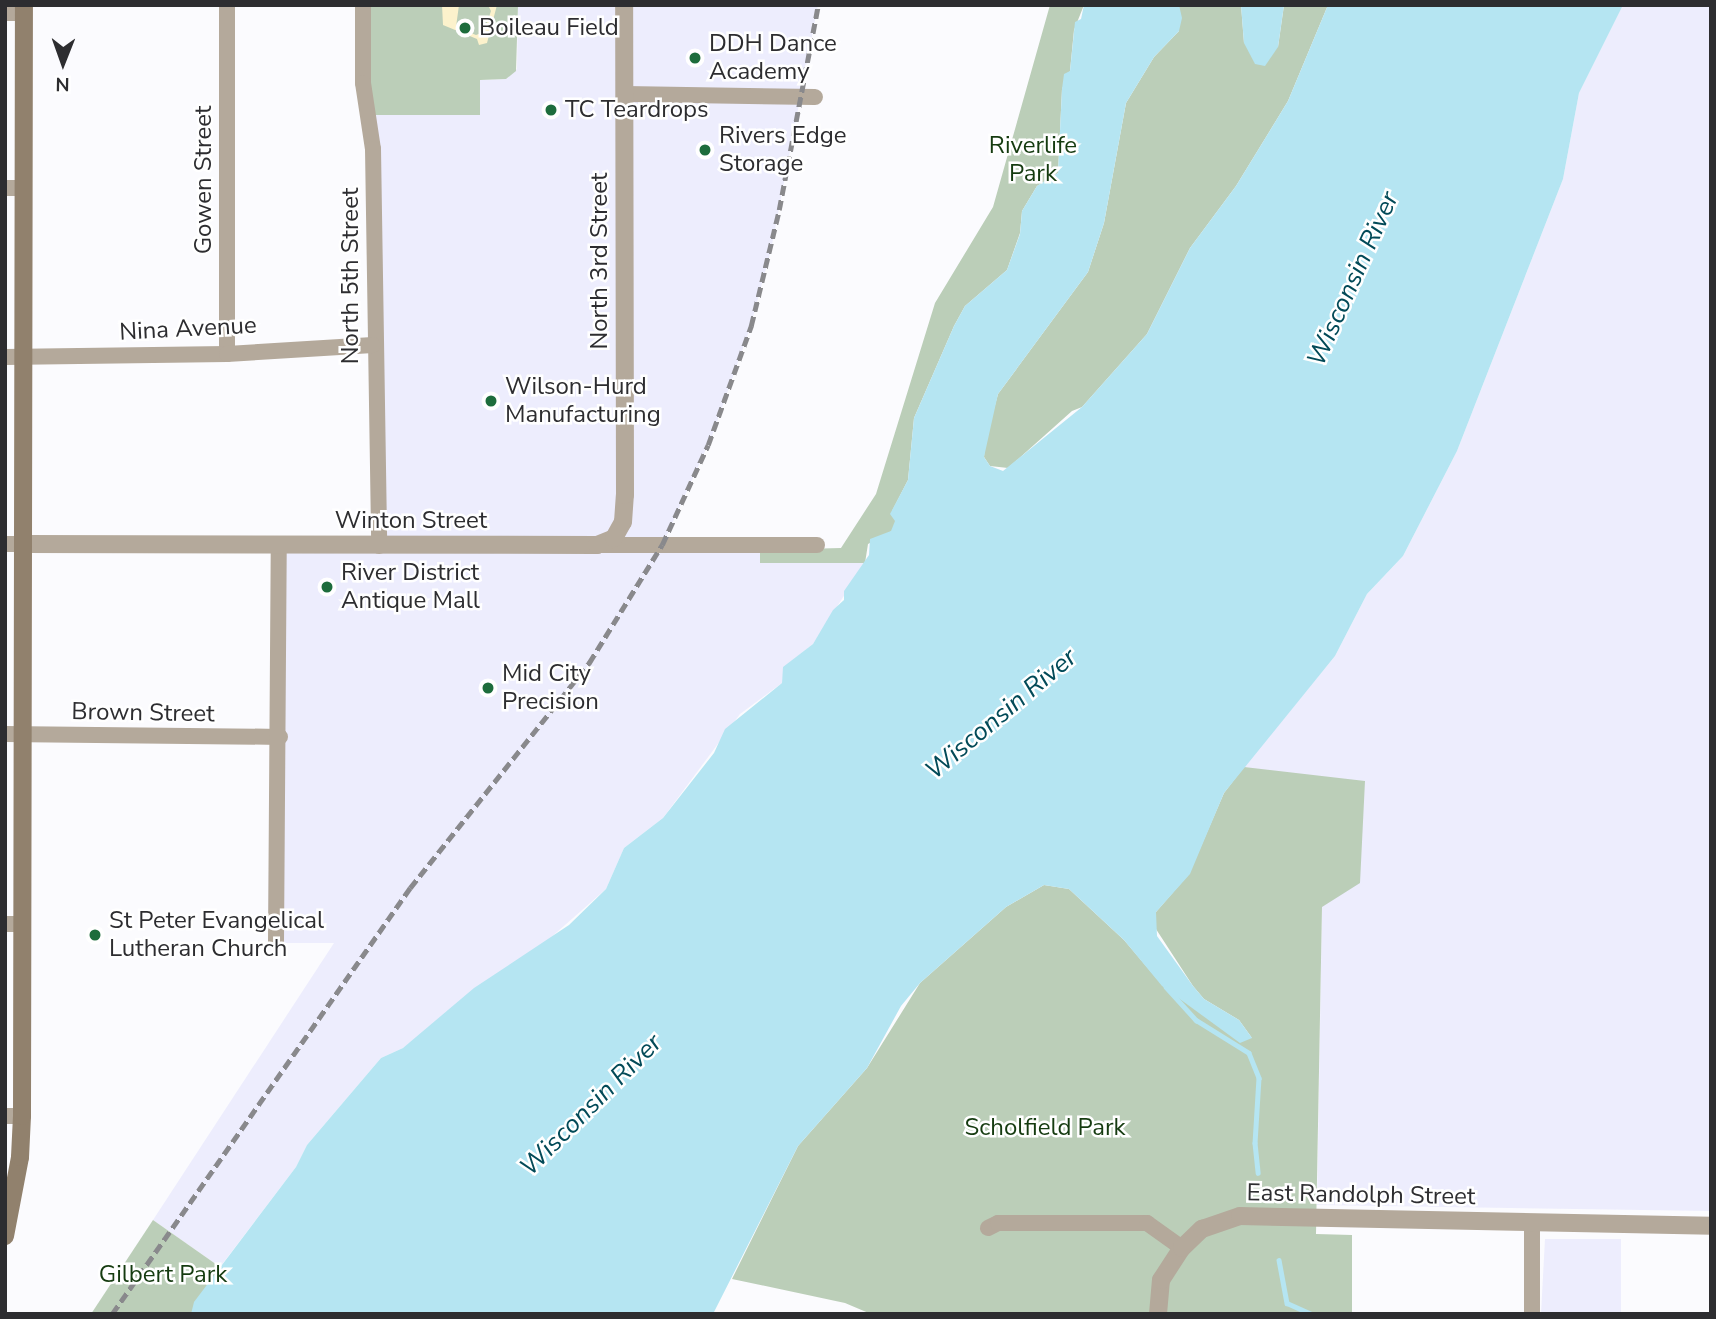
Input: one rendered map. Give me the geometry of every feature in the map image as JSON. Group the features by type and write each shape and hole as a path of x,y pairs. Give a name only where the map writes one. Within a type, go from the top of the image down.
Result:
{"main road":[{"path":"5,1236 20,1157 13,1116 14,188 24,9"}],"street":[{"name":"Gowen Street","path":"227,5 227,354"},
{"name":"North 5th Street","path":"363,5 363,83 373,149 373,345 379,546"},
{"name":"North 3rd Street","path":"597,545 618,534 624,515 624,5"},
{"path":"5,13 24,9"},
{"path":"625,94 815,97"},
{"name":"Nina Avenue","path":"14,357 227,354 373,345"},
{"name":"Winton Street","path":"14,544 817,545"},
{"path":"276,941 280,737 279,546"},
{"name":"Brown Street","path":"14,734 280,737"},
{"name":"East Randolph Street","path":"1158,1314 1161,1280 1182,1248 1202,1230 1240,1216 1711,1226"},
{"path":"988,1228 1020,1222 1147,1223 1182,1248"},
{"path":"1532,1223 1532,1314"}],"shaded area":[{"path":"518,5 818,5 771,250 750,328 712,436 666,537 760,550 760,563 865,563 813,644 784,667 782,683 740,714 663,818 624,848 606,889 540,947 403,1048 381,1058 307,1145 296,1167 220,1267 153,1220 334,943 268,943 273,546 376,546 366,115 480,80 506,79 517,69"},
{"path":"1623,5 1711,5 1711,1211 1317,1205 1322,907 1244,767 1335,656 1367,594 1403,556 1457,451 1563,179 1579,93"},
{"path":"1545,1239 1621,1239 1621,1314 1541,1314"}],"green space":[{"path":"362,5 525,5 518,6 516,71 506,79 480,80 480,115 366,115"},
{"name":"Riverlife Park","path":"1050,5 1084,5 1074,30 1070,71 1062,89 1058,173 1037,186 1022,211 1020,233 1007,270 965,306 954,326 914,418 908,480 892,511 896,521 892,531 868,544 865,563 760,563 760,550 841,548 876,494 935,303 993,207"},
{"path":"1179,5 1241,5 1244,43 1278,47 1284,5 1328,5 1288,101 1236,186 1190,248 1147,334 1082,407 1072,411 1008,468 990,466 984,457 985,442 998,394 1088,272 1104,223 1126,103 1154,57 1179,31"},
{"name":"Scholfield Park","path":"1244,767 1365,781 1360,883 1322,907 1316,1234 1352,1235 1352,1314 871,1314 845,1303 732,1279 798,1146 867,1068 920,983 1006,907 1044,885 1069,889 1124,940 1163,986 1252,1038 1239,1020 1204,999 1154,926 1156,912 1189,874 1224,793"},
{"name":"Gilbert Park","path":"153,1220 220,1267 191,1314 91,1314"}],"sand":[{"path":"442,5 459,5 456,27 476,35 484,32 491,11 488,5 497,5 487,43 479,45 477,39 443,25"}],"water":[{"name":"Wisconsin River","path":"1084,5 1179,5 1182,18 1179,31 1154,57 1126,103 1104,223 1088,272 998,394 984,457 990,466 1003,471 1082,407 1147,334 1190,248 1236,186 1288,101 1328,5 1623,5 1579,93 1563,179 1457,451 1403,556 1367,594 1335,656 1224,793 1190,874 1156,912 1157,936 1193,986 1204,999 1239,1020 1252,1038 1240,1043 1162,986 1124,940 1069,889 1044,885 1006,907 920,983 901,1006 867,1068 798,1146 713,1314 191,1314 194,1302 296,1167 307,1145 381,1058 403,1048 474,988 569,925 606,889 624,848 663,818 714,753 725,729 782,683 783,667 813,644 833,610 844,600 844,591 869,555 870,539 891,531 895,521 890,514 908,480 914,418 954,326 965,306 1007,270 1020,234 1022,211 1037,186 1058,173 1064,74 1070,71 1075,22 1081,19"},
{"path":"1241,5 1284,5 1278,47 1265,66 1255,64 1244,43"}],"waterway":[{"path":"1166,987 1196,1020 1249,1053 1259,1078 1255,1143 1258,1173"},
{"path":"1279,1260 1287,1303 1312,1314"}],"railway":[{"path":"112,1314 410,888 589,663 662,545 708,445 751,326 779,210 818,5"}],"place":[{"name":"Boileau Field","path":"465,28"},
{"name":"DDH Dance Academy","path":"695,58"},
{"name":"TC Teardrops","path":"551,110"},
{"name":"Rivers Edge Storage","path":"705,150"},
{"name":"Wilson-Hurd Manufacturing","path":"491,401"},
{"name":"River District Antique Mall","path":"327,587"},
{"name":"Mid City Precision","path":"488,688"},
{"name":"St Peter Evangelical Lutheran Church","path":"95,935"}]}
